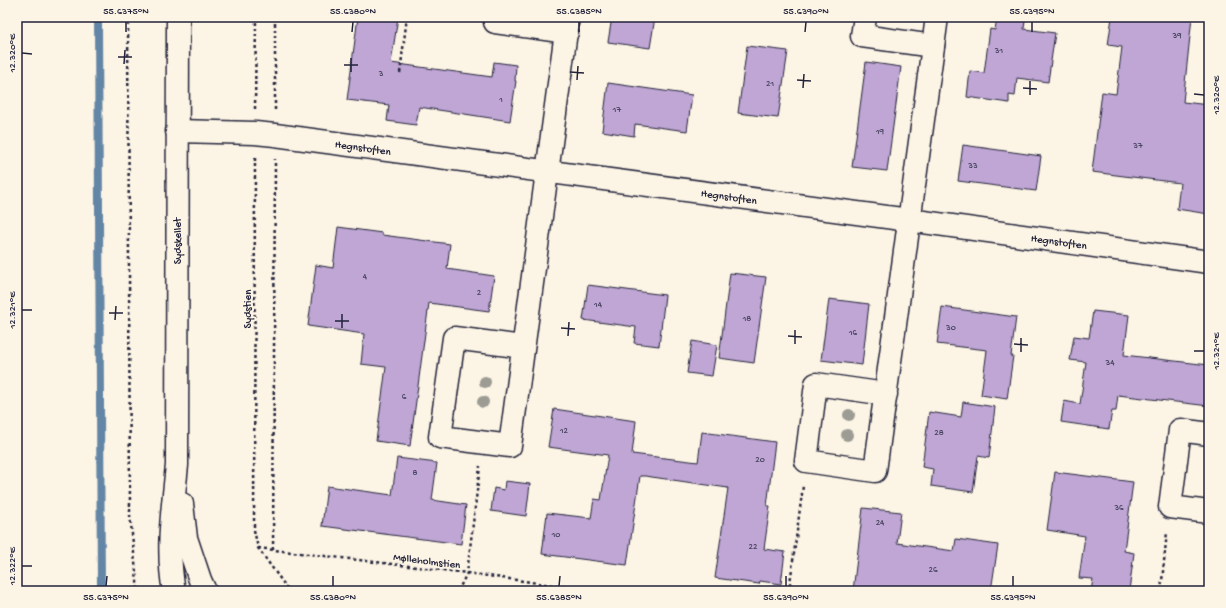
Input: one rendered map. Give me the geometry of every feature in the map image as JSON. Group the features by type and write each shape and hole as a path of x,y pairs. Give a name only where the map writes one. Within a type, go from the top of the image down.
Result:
{"street":[{"name":"Sydskellet","path":"174,591 172,580 170,534 177,465 178,17"},
{"path":"496,17 495,22 568,24 510,446 440,437 454,338 523,347"},
{"path":"864,17 862,36 933,46"},
{"path":"886,394 816,384 806,461 875,471 886,394 910,220 937,17"},
{"name":"Hegnstoften","path":"177,132 265,134 910,220 1209,262"},
{"path":"1209,434 1180,430 1170,507 1209,512"},
{"name":"Sydskellet","path":"177,465 186,538 205,591"}],"path":[{"path":"128,17 130,515 138,591"},
{"name":"Sydstien","path":"256,17 265,134 254,530 258,548 289,591"},
{"path":"273,550 265,134 275,17"},
{"path":"400,73 406,17"},
{"path":"458,591 467,573 483,443"},
{"path":"789,591 806,461"},
{"path":"1161,591 1170,507"},
{"name":"Mølleholmstien","path":"258,548 467,573 594,591"}],"building":[{"path":"358,17 398,17 391,63 492,77 494,62 516,65 516,81 510,121 419,107 416,125 387,121 389,105 347,100"},
{"path":"612,17 655,17 650,48 608,42"},
{"path":"997,17 1025,20 1024,29 1055,33 1048,82 1017,78 1015,96 1009,95 1009,103 967,97 970,71 984,73 990,29 995,30"},
{"path":"1112,17 1192,17 1183,102 1209,105 1209,214 1177,209 1180,183 1092,172 1102,92 1116,94 1122,47 1108,45"},
{"path":"747,46 788,51 778,118 738,113"},
{"path":"866,62 901,67 887,171 852,167"},
{"path":"608,83 692,95 687,131 635,124 634,136 602,131"},
{"path":"963,145 1041,156 1036,191 958,181"},
{"path":"338,227 382,233 382,235 450,244 447,269 494,276 489,311 429,303 410,446 376,441 386,367 361,364 364,334 308,326 316,265 333,268"},
{"path":"730,273 766,277 754,363 719,358"},
{"path":"588,285 665,295 659,346 634,343 636,327 583,320"},
{"path":"829,299 869,304 862,365 821,360"},
{"path":"942,307 1016,317 1011,356 1013,356 1007,399 981,395 987,350 937,344"},
{"path":"1093,311 1129,315 1124,355 1209,365 1209,406 1118,395 1116,411 1112,411 1109,429 1061,422 1064,401 1080,404 1086,362 1070,360 1074,336 1089,338"},
{"path":"692,341 717,345 712,376 687,373"},
{"path":"963,402 995,407 989,458 978,456 973,492 931,486 933,469 922,467 929,412 961,417"},
{"path":"554,409 636,421 632,454 698,462 702,432 775,442 767,506 770,506 764,549 785,552 781,584 760,581 759,584 715,578 728,488 645,476 640,476 627,565 542,554 547,513 591,518 594,499 601,500 608,455 548,447"},
{"path":"397,458 437,463 432,500 466,505 461,544 322,526 327,486 392,495"},
{"path":"1055,472 1133,482 1124,551 1134,553 1129,591 1091,591 1093,579 1079,578 1085,536 1047,530"},
{"path":"505,481 530,484 526,516 491,511 494,488 504,490"},
{"path":"863,508 901,512 897,543 954,551 956,539 998,545 991,591 943,591 906,586 906,591 853,591"}],"waterway":[{"path":"98,17 101,591"}]}
